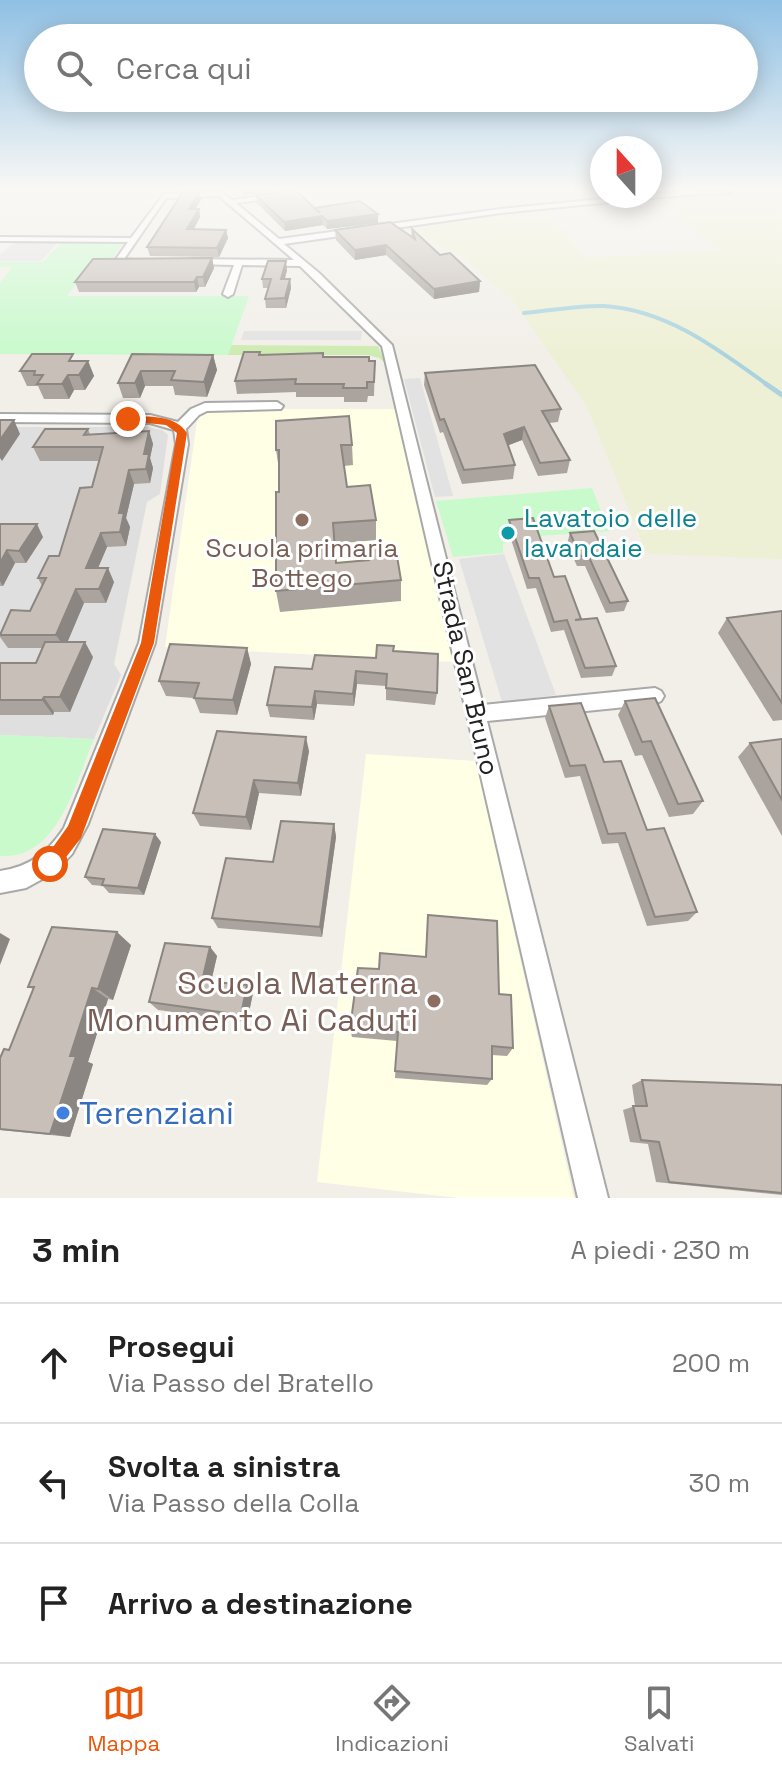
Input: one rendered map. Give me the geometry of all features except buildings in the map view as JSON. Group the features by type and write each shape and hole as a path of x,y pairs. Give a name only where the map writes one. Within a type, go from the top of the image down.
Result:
{"street":[{"path":"130,245 118,262 148,262"},
{"name":"Strada San Bruno","path":"281,245 387,345 593,1198"},
{"path":"179,262 302,263"},
{"path":"228,294 239,262"},
{"path":"180,428 195,412 205,407 277,406"},
{"path":"0,418 150,419 180,428"},
{"path":"0,882 28,876 50,864 64,849 78,824 143,660 182,444 180,428"},
{"path":"477,714 655,696"}],"shaded area":[{"path":"12,245 55,245 41,261 0,261 0,255"},
{"path":"437,245 575,245 586,258 719,250 712,245 782,245 782,559 647,554 587,407 511,298 462,257"},
{"path":"244,331 362,331 361,340 241,340"},
{"path":"420,378 453,496 435,497 404,379"},
{"name":"Scuola primaria Bottego","path":"215,409 396,409 454,662 165,647 197,421 200,413"},
{"path":"0,427 148,427 162,430 168,435 160,494 147,502 114,664 121,675 94,739 0,735"},
{"path":"504,554 556,695 502,702 459,559"},
{"name":"Scuola Materna Monumento Ai Caduti","path":"366,754 476,761 574,1198 458,1198 317,1182"}],"green space":[{"path":"59,245 122,245 108,264 91,264 67,296 249,296 228,355 0,354 0,283 12,267 0,267 0,262 43,262"},
{"path":"231,345 378,346 386,364 368,355 228,355"},
{"path":"592,488 609,531 540,536 540,540 503,543 503,553 453,557 436,501"},
{"path":"0,735 94,739 71,796 51,832 37,845 20,854 0,856"}],"waterway":[{"path":"524,313 604,306 650,315 692,334 769,386"},
{"path":"766,384 782,395"}],"place":[{"name":"Scuola primaria Bottego","path":"302,520"},
{"name":"Lavatoio delle lavandaie","path":"508,533"},
{"name":"Scuola Materna Monumento Ai Caduti","path":"434,1001"},
{"name":"Terenziani","path":"63,1113"}],"route":[{"path":"50,864 75,832 136,679 147,643 161,569 182,433 178,426 168,422 128,419"}]}
